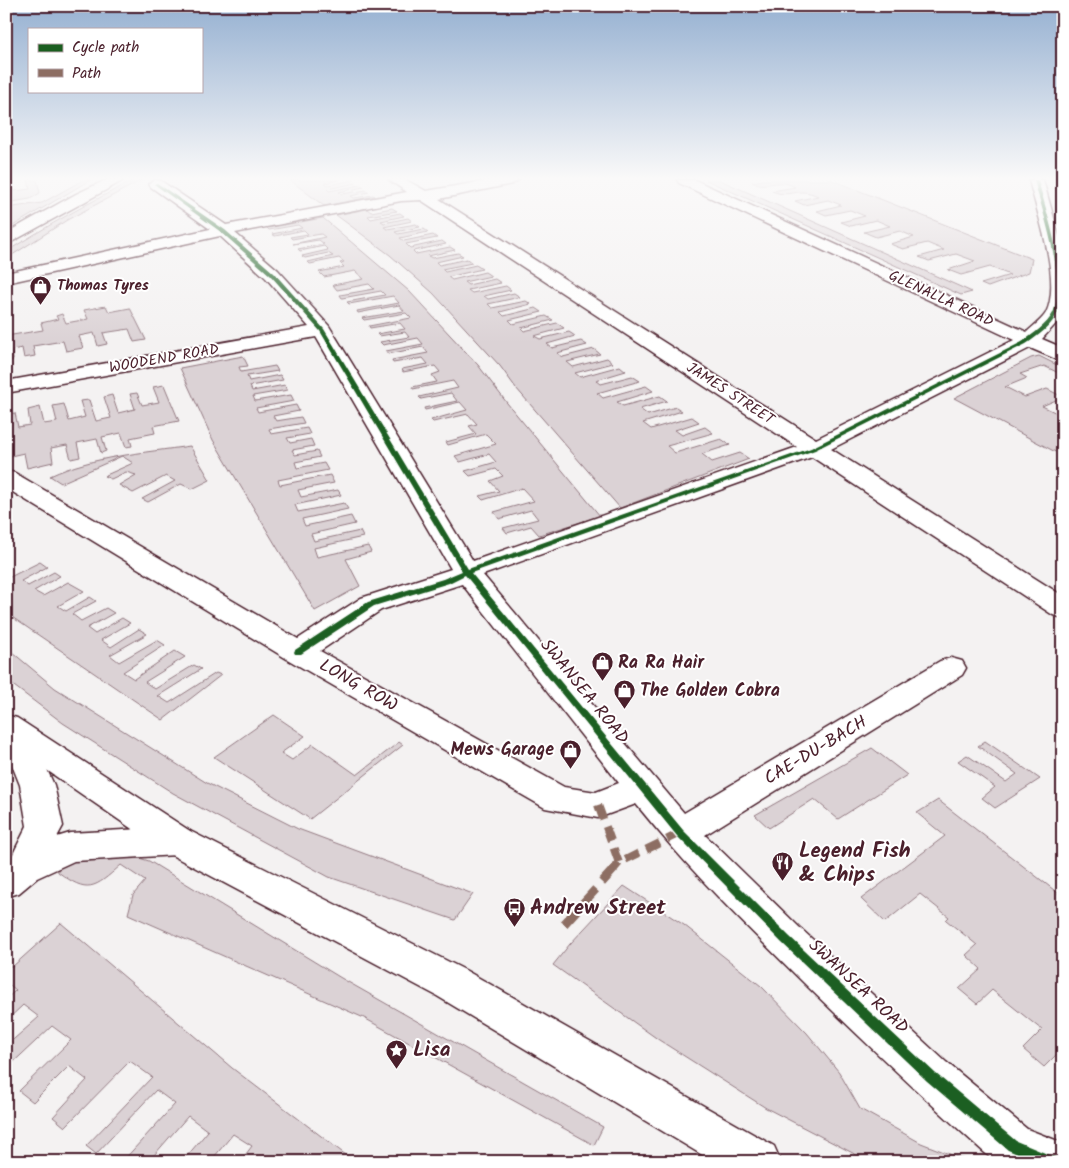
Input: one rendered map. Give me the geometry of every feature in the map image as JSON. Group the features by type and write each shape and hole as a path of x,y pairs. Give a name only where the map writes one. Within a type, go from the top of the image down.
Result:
{"street":[{"path":"6,278 209,235"},
{"name":"SWANSEA ROAD","path":"228,235 272,274 322,330 466,572 680,833 785,939 931,1077 1012,1146 1053,1162"},
{"name":"JAMES STREET","path":"484,235 1063,609"},
{"name":"GLENALLA ROAD","path":"802,235 1063,356"},
{"path":"298,652 371,604 446,581 466,572 813,449 1029,340 1040,331 1056,310 1061,282 1049,235"},
{"name":"WOODEND ROAD","path":"6,387 322,330"},
{"name":"LONG ROW","path":"6,478 298,652 557,799 598,805 643,787"},
{"name":"CAE-DU-BACH","path":"680,833 951,668"},
{"path":"11,729 178,841 450,983 758,1162"},
{"path":"11,729 37,785 45,826 15,875"},
{"path":"15,875 70,847 178,841"}],"shaded area":[{"path":"35,235 44,235 6,259 6,252"},
{"path":"305,235 318,235 292,239 290,237"},
{"path":"322,235 342,235 409,291 478,365 600,516 539,535 531,526 507,533 503,528 538,519 531,510 499,519 494,512 534,501 522,488 483,500 479,496 499,491 490,481 503,476 496,469 470,476 465,471 496,462 489,454 460,462 455,456 496,444 486,434 448,445 446,442 476,434 469,426 477,424 468,414 433,422 431,420 467,410 460,402 425,410 424,408 457,401 451,393 421,399 419,397 458,388 453,381 413,389 412,387 437,382 432,375 440,372 435,366 403,372 402,369 428,364 423,358 393,363 392,360 428,353 423,347 388,354 386,351 423,344 418,338 383,345 380,342 409,337 405,332 379,336 377,334 405,329 400,323 370,328 369,326 411,318 406,313 364,320 362,318 404,311 399,305 358,313 357,311 399,303 393,296 349,304 347,302 385,295 381,291 342,298 340,295 374,289 369,284 337,290 333,285 364,279 355,271 324,277 319,272 344,267 340,263 344,262 339,258 310,264 308,262 333,256 328,253 305,258 302,256 328,250 324,246 300,251 298,249 324,244 319,240 293,244 325,237"},
{"path":"362,235 416,235 400,238 404,241 433,235 437,238 406,244 410,248 442,241 446,244 413,251 416,254 450,247 455,250 428,256 432,258 458,253 463,256 436,262 439,265 467,259 472,263 442,269 445,272 476,265 482,269 448,277 452,280 485,272 491,276 464,282 468,285 495,279 501,283 468,290 472,293 506,286 511,290 484,296 488,299 514,293 520,297 488,304 492,308 526,301 531,304 500,312 504,316 536,308 542,312 509,320 513,324 546,316 553,320 521,328 524,331 557,323 564,328 534,336 540,339 569,332 575,336 547,344 552,348 581,341 587,345 557,353 563,357 594,349 600,354 567,362 573,367 607,358 613,363 575,373 580,377 620,366 626,371 596,380 601,384 632,376 640,381 597,393 603,398 646,386 653,391 617,402 623,406 660,396 667,401 640,409 648,415 676,407 682,411 643,423 651,429 692,417 699,422 675,430 682,435 705,427 713,433 667,446 675,453 721,439 730,445 702,454 712,462 740,453 749,459 620,508 516,388 500,366 433,293 390,255"},
{"path":"827,235 843,235 972,292 961,295"},
{"path":"870,235 886,235 876,237"},
{"path":"908,235 970,235 1032,259 1029,272 988,287 981,284 1010,275 990,267 961,275 948,270 975,261 956,254 929,261 919,257 944,250 927,243 903,249 890,244 914,237"},
{"path":"106,306 109,312 130,308 146,340 134,342 129,329 103,333 107,344 98,346 94,333 79,336 83,348 66,351 63,341 33,346 35,356 24,358 22,348 12,350 13,360 6,361 6,336 43,330 41,323 58,319 56,316 62,314 66,323 88,319 84,310"},
{"path":"243,356 248,366 239,367 241,372 275,366 278,371 247,376 249,381 280,375 283,380 250,386 252,391 285,385 288,390 253,396 255,401 291,395 294,401 256,408 258,412 296,405 299,411 273,416 276,421 301,417 304,423 269,429 271,434 307,428 310,434 287,438 290,443 311,439 314,446 292,450 295,455 317,451 320,457 295,462 297,468 324,463 328,470 278,480 280,485 330,475 334,483 298,490 301,497 338,490 341,495 295,505 298,512 344,503 348,509 302,519 305,526 351,516 355,524 311,534 314,541 360,531 363,537 314,548 317,557 368,546 371,552 346,559 360,586 315,611 213,440 180,368"},
{"path":"1039,356 1063,368 1063,375 1044,366 1020,374 1027,378 1005,387 1025,397 1047,389 1063,397 1042,406 1063,416 1063,456 954,398 1031,358"},
{"path":"164,385 179,421 153,426 155,433 130,438 132,446 126,447 121,433 102,437 106,451 101,453 97,439 77,443 80,457 71,459 67,445 51,448 53,462 27,468 24,453 6,457 6,414 15,413 18,427 30,425 28,410 40,407 44,424 57,422 53,406 64,404 69,421 85,417 80,401 89,400 96,421 111,418 104,397 112,395 118,413 135,409 130,394 137,393 142,405 159,402 153,387"},
{"path":"190,446 210,480 192,489 181,484 148,502 142,499 175,481 166,476 133,493 119,485 136,475 126,472 111,479 104,476 133,463 122,456 61,483 50,476 66,469 101,460 137,453"},
{"path":"40,562 47,567 21,581 28,586 54,572 60,576 34,591 43,596 68,582 84,591 58,606 66,611 90,597 96,601 72,614 81,621 106,608 114,613 87,628 95,634 122,618 130,623 101,640 111,647 139,629 147,634 110,655 119,662 157,640 165,645 123,672 134,679 175,651 185,657 145,682 155,689 194,665 201,669 158,696 169,703 216,673 221,675 163,720 6,613 6,579"},
{"path":"6,647 55,688 207,783 298,829 473,894 455,920 329,877 173,793 63,723 6,680"},
{"path":"274,715 305,736 281,753 292,760 313,744 357,775 399,742 403,745 310,819 214,757"},
{"path":"985,741 1040,779 995,808 982,798 995,787 958,761 967,755 1006,782 1017,774 978,746"},
{"path":"872,748 907,775 838,819 814,799 769,828 755,815"},
{"path":"938,800 1063,897 1063,1048 1044,1067 1023,1049 1042,1030 992,990 977,1004 959,989 981,969 966,955 977,945 946,920 949,917 920,894 885,922 861,899 945,836 917,813"},
{"path":"82,853 126,854 149,861 341,978 603,1127 594,1145 364,1018 128,914 133,895 145,881 121,865 97,884 91,886 77,884 58,872 58,868"},
{"path":"624,886 684,925 761,986 807,1033 839,1072 860,1109 921,1143 970,1162 870,1162 766,1108 659,1040 553,965"},
{"path":"61,923 232,1068 355,1162 276,1162 274,1160 272,1162 240,1162 252,1146 233,1134 210,1162 182,1162 208,1131 188,1116 148,1162 122,1162 175,1104 156,1090 96,1154 86,1146 152,1077 130,1061 65,1127 53,1117 87,1080 69,1066 33,1102 19,1091 71,1040 52,1026 6,1069 6,1046 39,1017 23,1005 6,1021 6,999 16,990 6,982 6,963 12,967"}],"marked path":[{"path":"598,805 619,863 680,833"},
{"path":"564,924 619,863"}],"cycle path":[{"path":"227,235 272,274 322,330 466,572 680,833 785,939 931,1077 1012,1146 1053,1162"},
{"path":"298,652 371,604 446,581 466,572 813,449 1024,343 1050,320 1056,311 1059,299 1057,265 1051,235"}],"place":[{"name":"Thomas Tyres","path":"41,305"},
{"name":"Ra Ra Hair","path":"602,682"},
{"name":"The Golden Cobra","path":"624,710"},
{"name":"Mews Garage","path":"570,769"},
{"name":"Legend Fish & Chips","path":"783,882"},
{"name":"Andrew Street","path":"514,927"},
{"name":"Lisa","path":"397,1069"}]}
